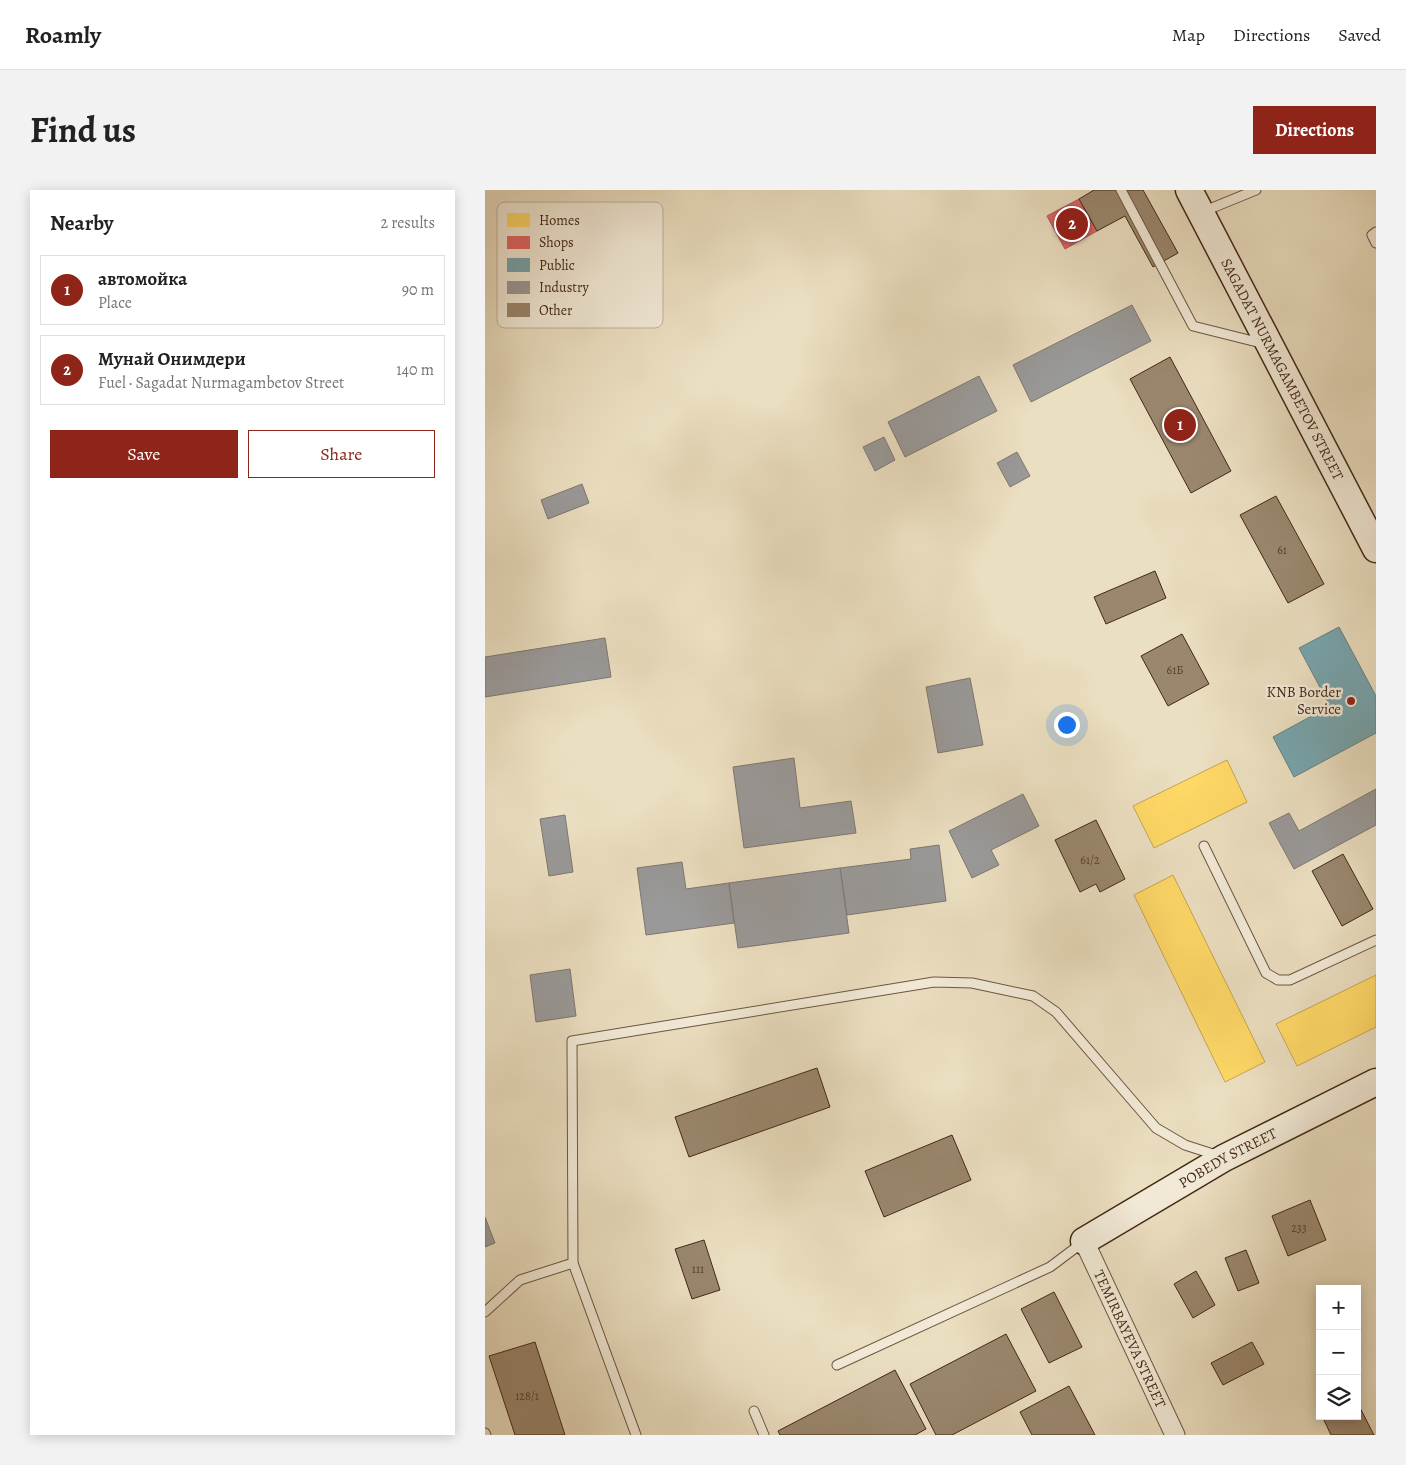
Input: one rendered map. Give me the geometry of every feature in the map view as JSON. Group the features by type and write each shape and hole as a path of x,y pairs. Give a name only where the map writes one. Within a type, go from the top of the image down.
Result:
{"street":[{"name":"SAGADAT NURMAGAMBETOV STREET","path":"1195,201 1376,549"},
{"name":"POBEDY STREET","path":"1084,1241 1224,1158 1376,1082"},
{"name":"TEMIRBAYEVA STREET","path":"1084,1241 1175,1435"}],"lane":[{"path":"1121,190 1193,326 1269,345"},
{"path":"1195,201 1256,190"},
{"path":"1376,232 1371,235 1376,244"},
{"path":"1204,846 1266,973 1278,980 1290,980 1376,940"},
{"path":"636,1435 573,1262 572,1041 934,982 972,983 1033,996 1057,1012 1155,1128 1185,1145 1224,1158"},
{"path":"837,1365 1050,1267 1084,1241"},
{"path":"485,1312 520,1280 573,1262"},
{"path":"754,1411 763,1435"}],"building: Homes":[{"path":"1227,760 1247,802 1154,848 1133,806"},
{"path":"1173,875 1265,1062 1225,1082 1134,895"},
{"path":"1376,975 1376,1027 1297,1066 1276,1024"}],"building: Shops":[{"path":"1079,199 1097,231 1065,249 1047,216"}],"building: Public":[{"name":"KNB Border Service","path":"1339,627 1376,696 1376,733 1294,777 1273,737 1330,706 1299,648"}],"building: Industry":[{"path":"1132,305 1151,341 1031,402 1013,365"},
{"path":"979,376 997,411 905,457 888,422"},
{"path":"884,437 895,460 875,471 863,447"},
{"path":"1017,452 1030,476 1010,487 997,463"},
{"path":"582,484 589,503 548,519 541,500"},
{"path":"605,638 611,677 485,697 485,657"},
{"path":"970,678 983,745 938,753 926,687"},
{"path":"794,758 800,808 851,801 856,833 744,848 733,767"},
{"path":"1376,789 1376,825 1294,869 1269,823 1289,813 1299,831"},
{"path":"1023,794 1039,826 991,850 999,865 972,878 949,831"},
{"path":"565,815 573,872 549,876 540,819"},
{"path":"939,845 946,901 847,915 840,868 911,859 910,849"},
{"path":"682,862 686,889 729,883 734,923 646,935 637,868"},
{"path":"840,868 849,933 738,948 729,883"},
{"path":"570,969 576,1016 536,1022 530,975"},
{"path":"485,1217 495,1243 485,1247"}],"building: Other":[{"path":"1094,190 1143,190 1178,253 1153,267 1125,216 1097,231 1079,199"},
{"path":"1170,357 1231,471 1191,493 1130,379"},
{"path":"1276,496 1324,584 1288,603 1240,515"},
{"path":"1155,571 1166,598 1106,624 1094,597"},
{"path":"1182,634 1209,684 1168,706 1141,656"},
{"path":"1096,820 1125,879 1100,892 1096,884 1080,892 1055,840"},
{"path":"1343,854 1373,909 1342,926 1312,871"},
{"path":"817,1068 830,1107 689,1157 675,1117"},
{"path":"952,1135 971,1180 884,1217 865,1171"},
{"path":"1310,1200 1326,1240 1288,1256 1272,1216"},
{"path":"704,1240 720,1290 692,1299 675,1249"},
{"path":"1246,1250 1259,1283 1238,1291 1225,1258"},
{"path":"1196,1271 1215,1305 1193,1318 1174,1284"},
{"path":"1054,1292 1082,1347 1049,1363 1021,1309"},
{"path":"1006,1334 1036,1391 952,1435 936,1435 910,1384"},
{"path":"535,1342 565,1435 515,1435 489,1356"},
{"path":"1252,1342 1264,1364 1223,1385 1211,1363"},
{"path":"895,1370 926,1429 915,1435 780,1435 778,1431"},
{"path":"1069,1386 1095,1435 1032,1435 1020,1412"},
{"path":"1361,1410 1374,1435 1331,1435 1324,1420 1361,1420"}],"place":[{"name":"Мунай Онимдери","path":"1072,224"},
{"name":"автомойка","path":"1180,425"},
{"name":"KNB Border Service","path":"1351,701"}]}
